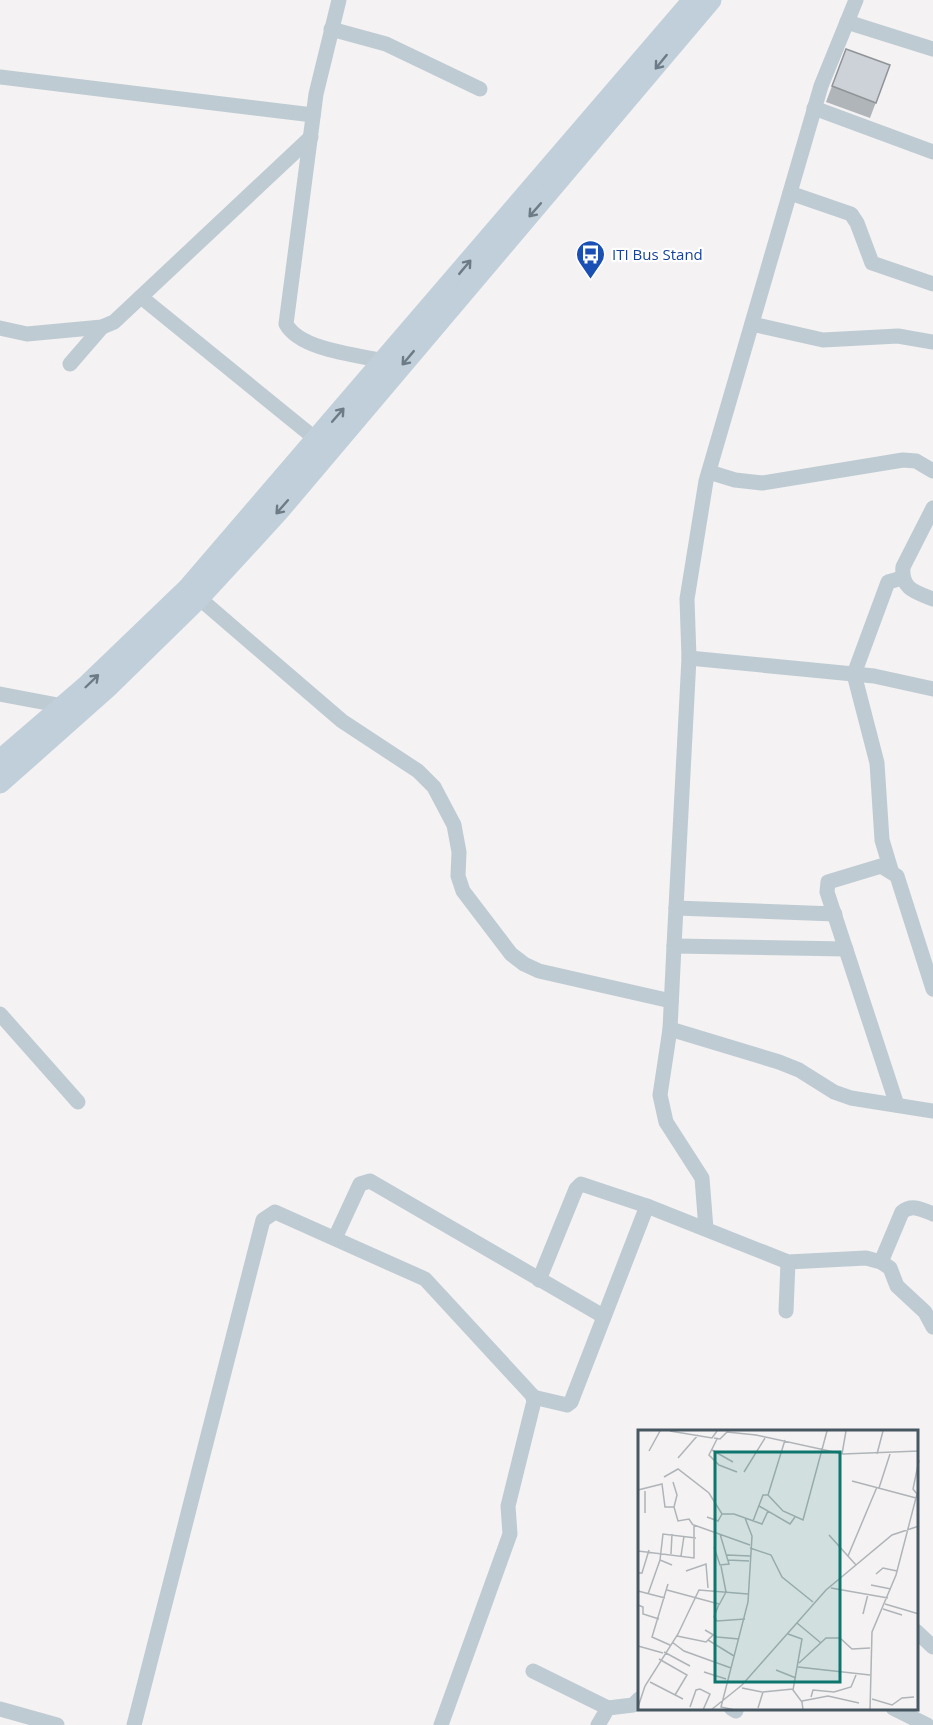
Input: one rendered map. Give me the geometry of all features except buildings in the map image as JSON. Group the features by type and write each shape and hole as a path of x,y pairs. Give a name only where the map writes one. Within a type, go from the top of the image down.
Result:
{"street":[{"path":"339,0 313,115 286,324 292,334 303,342 385,361"},
{"path":"600,122 693,0"},
{"path":"0,760 63,705 188,588 385,361 711,0"},
{"path":"706,1229 702,1178 666,1122 660,1095 670,1029 690,658 687,599 709,472 814,108 856,0"},
{"path":"847,22 933,49"},
{"path":"331,29 386,44 480,89"},
{"path":"0,77 313,115"},
{"path":"814,108 933,152"},
{"path":"0,328 27,334 102,327 114,322 311,137"},
{"path":"0,783 107,688 199,598 278,512 570,156"},
{"path":"790,193 850,214 857,223 872,264 933,284"},
{"path":"141,297 317,440"},
{"path":"752,324 823,340 898,336 933,342"},
{"path":"70,364 102,327"},
{"path":"709,472 735,480 762,483 903,460 916,461 933,471"},
{"path":"933,508 903,567 902,578 907,587 933,599"},
{"path":"891,870 882,840 877,763 854,674 888,582 902,578"},
{"path":"199,598 342,721 418,771 434,788 454,825 459,852 458,876 463,891 511,954 524,964 539,970 671,1001"},
{"path":"690,658 889,678 933,689"},
{"path":"0,694 63,705"},
{"path":"897,1105 827,892 828,882 836,877 881,866 891,870 897,876 933,989"},
{"path":"676,908 835,914"},
{"path":"674,946 846,949"},
{"path":"0,1014 78,1102"},
{"path":"670,1029 779,1062 799,1070 834,1092 933,1111"},
{"path":"335,1238 360,1184 370,1181 603,1316"},
{"path":"539,1280 580,1184 647,1206 788,1262 866,1258 880,1262 890,1268 897,1286 925,1312 933,1327"},
{"path":"134,1725 263,1220 275,1212 425,1279 533,1397 567,1405 571,1402 647,1206"},
{"path":"880,1262 902,1212 907,1208 917,1207 933,1214"},
{"path":"786,1311 788,1262"},
{"path":"441,1725 510,1534 508,1506 533,1397"},
{"path":"918,1633 933,1647"},
{"path":"532,1671 608,1708 633,1705 638,1700"},
{"path":"598,1725 608,1708"},
{"path":"0,1709 57,1725"},
{"path":"897,1710 927,1725"}],"place":[{"name":"ITI Bus Stand","path":"591,280"}]}
